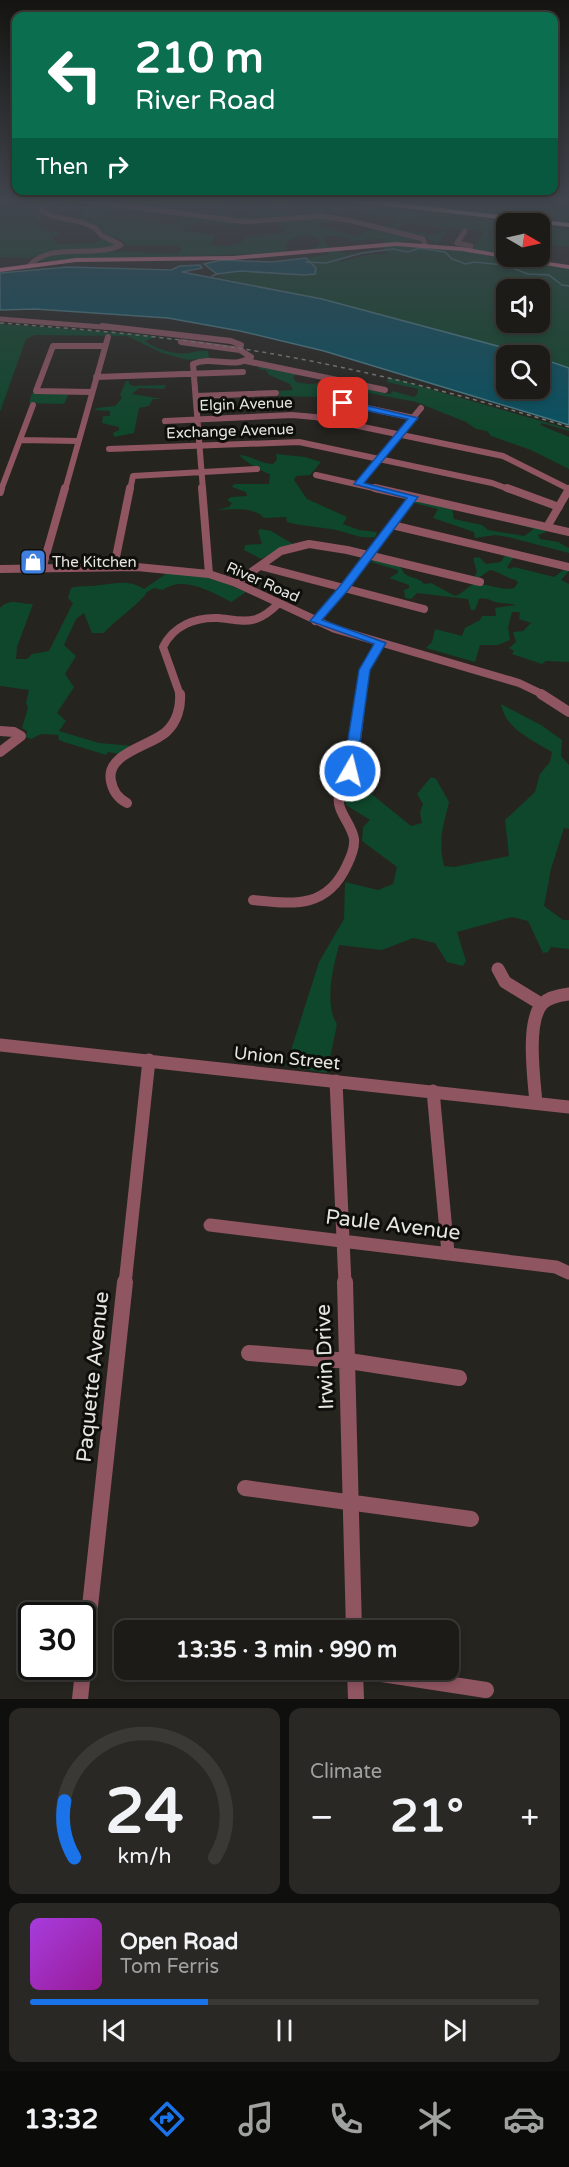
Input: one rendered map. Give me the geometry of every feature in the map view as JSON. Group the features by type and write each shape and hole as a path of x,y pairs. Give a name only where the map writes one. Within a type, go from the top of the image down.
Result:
{"street":[{"path":"0,319 157,332 231,341 239,343 251,357 246,361"},
{"path":"42,569 108,337"},
{"path":"165,340 241,348"},
{"path":"91,392 36,391 53,346 104,346"},
{"path":"209,574 194,362 246,361 385,390"},
{"path":"96,377 243,372"},
{"path":"196,396 276,393"},
{"path":"320,398 414,418"},
{"path":"0,492 33,405"},
{"path":"358,484 421,408"},
{"name":"Elgin Avenue","path":"165,421 305,416 503,456 569,489"},
{"path":"20,440 78,441"},
{"name":"Exchange Avenue","path":"109,448 299,442 492,483 559,507"},
{"path":"114,567 133,476 257,470"},
{"path":"316,475 569,532"},
{"path":"547,527 569,489"},
{"path":"315,621 344,588 413,497"},
{"path":"392,525 569,567"},
{"path":"236,583 281,551 302,545 322,545 480,582"},
{"path":"260,566 424,609"},
{"name":"River Road","path":"0,569 163,568 209,574 236,583 315,621 380,643 513,680 546,696 569,712"},
{"path":"127,802 119,799 110,782 112,767 122,758 164,734 172,724 180,705 175,678 163,647 169,635 184,626 206,619 242,621 259,619 279,603"},
{"path":"253,900 293,903 312,901 329,892 342,876 354,844 351,830 339,807 338,796 341,787 349,778 365,670 380,643"},
{"path":"0,731 19,733 21,736 0,752"},
{"path":"498,969 505,982 541,1004"},
{"path":"536,1103 534,1047 536,1022 541,1004 555,997 569,994"},
{"name":"Union Street","path":"0,1045 569,1107"},
{"name":"Paquette Avenue","path":"80,1699 149,1060"},
{"name":"Irwin Drive","path":"336,1081 349,1361 354,1620"},
{"path":"433,1091 448,1253"},
{"name":"Paule Avenue","path":"210,1225 556,1267 569,1273"},
{"path":"249,1353 349,1361 459,1378"},
{"path":"245,1488 350,1501 471,1520"},
{"path":"356,1680 356,1699"},
{"path":"421,1680 486,1690"}],"green space":[{"path":"221,278 569,278 569,368 550,361 550,345 496,346 322,299"},
{"path":"0,324 147,335 227,347 156,337 145,341 154,347 171,352 208,351 209,358 188,360 162,353 127,336 35,335 26,339 0,412"},
{"path":"259,366 299,372 293,377 296,382 308,384 333,382 390,394 393,391 414,397 418,393 418,389 387,382 388,377 569,429 569,431 542,423 540,425 569,437 569,469 531,450 491,436 487,431 476,429 466,422 416,402 327,385 316,397 279,396 278,391 293,390 290,384 269,375 266,370 259,369"},
{"path":"126,381 133,386 166,385 164,389 139,388 132,394 163,399 153,399 149,406 139,408 134,433 114,437 113,433 119,430 119,427 102,423 103,416 110,416 110,411 94,410 115,406 122,398 120,395"},
{"path":"32,393 69,393 64,404 29,403"},
{"path":"276,454 305,457 321,462 310,475 296,476 294,480 307,499 347,517 343,524 359,530 377,532 375,537 294,524 287,522 286,517 264,518 249,510 217,510 229,507 232,503 227,500 231,497 247,496 246,492 232,487 234,484 269,484 270,474 239,455 273,464 277,460"},
{"path":"416,501 452,508 454,519 482,525 488,530 524,536 534,529 506,521 544,529 546,532 538,535 540,539 558,542 569,548 569,553 508,537 495,535 475,538 474,532 433,518 438,509 414,503"},
{"path":"260,529 271,531 293,544 261,559 244,550 245,545 262,544 258,531"},
{"path":"505,555 514,557 507,567 510,569 514,567 554,577 565,569 569,571 561,580 569,584 569,662 546,661 542,664 512,654 514,651 509,648 516,642 513,632 523,631 531,623 519,619 520,612 512,612 508,628 510,640 498,645 480,645 475,662 426,648 432,642 435,629 462,636 465,628 480,620 482,616 496,616 495,608 516,605 479,599 475,610 471,610 468,599 417,593 411,599 405,598 404,590 409,588 409,585 389,578 398,573 398,570 371,562 374,559 400,566 409,576 424,584 431,583 455,596 475,584 514,588 518,583 516,580 490,570 477,579 474,578 477,572 473,558 479,557 486,564 501,562"},
{"path":"170,571 210,577 246,592 231,602 206,589 188,584 179,584 163,590 154,588 104,633 92,633 84,613 76,619 64,645 76,656 65,674 74,687 57,713 66,721 59,731 99,743 133,746 120,754 108,752 106,755 59,740 58,735 41,734 31,739 26,737 27,731 22,728 28,708 26,703 29,690 0,686 0,608 12,602 33,604 17,647 16,659 27,659 32,654 49,651 73,603 68,598 71,588 123,583 144,589"},
{"path":"501,704 541,725 562,740 561,756 569,765 569,829 564,828 551,869 544,906 563,920 569,920 569,949 551,947 548,952 543,953 528,921 512,917 457,932 466,961 463,966 447,962 435,943 413,938 382,950 339,945 330,996 333,1016 337,1024 327,1073 286,1066 319,962 344,919 345,882 378,890 393,884 397,867 362,841 363,827 370,820 346,805 346,793 363,787 411,826 422,823 420,813 423,804 417,794 431,777 436,779 449,802 441,841 444,866 454,867 509,856 505,820 535,792 540,774 550,762 552,752 514,727 504,713"}],"water":[{"path":"0,278 215,278 322,299 496,346 496,399 550,399 550,361 569,368 569,425 324,351 240,331 168,318 35,309 0,310"}],"waterway":[{"path":"553,278 562,285 569,286"}],"railway":[{"path":"0,323 145,336 290,357 431,388 569,427"}],"place":[{"name":"The Kitchen","path":"33,562"}],"route":[{"path":"343,403 414,418 358,484 413,497 344,588 315,621 380,643 369,660 362,682 350,771"}]}
